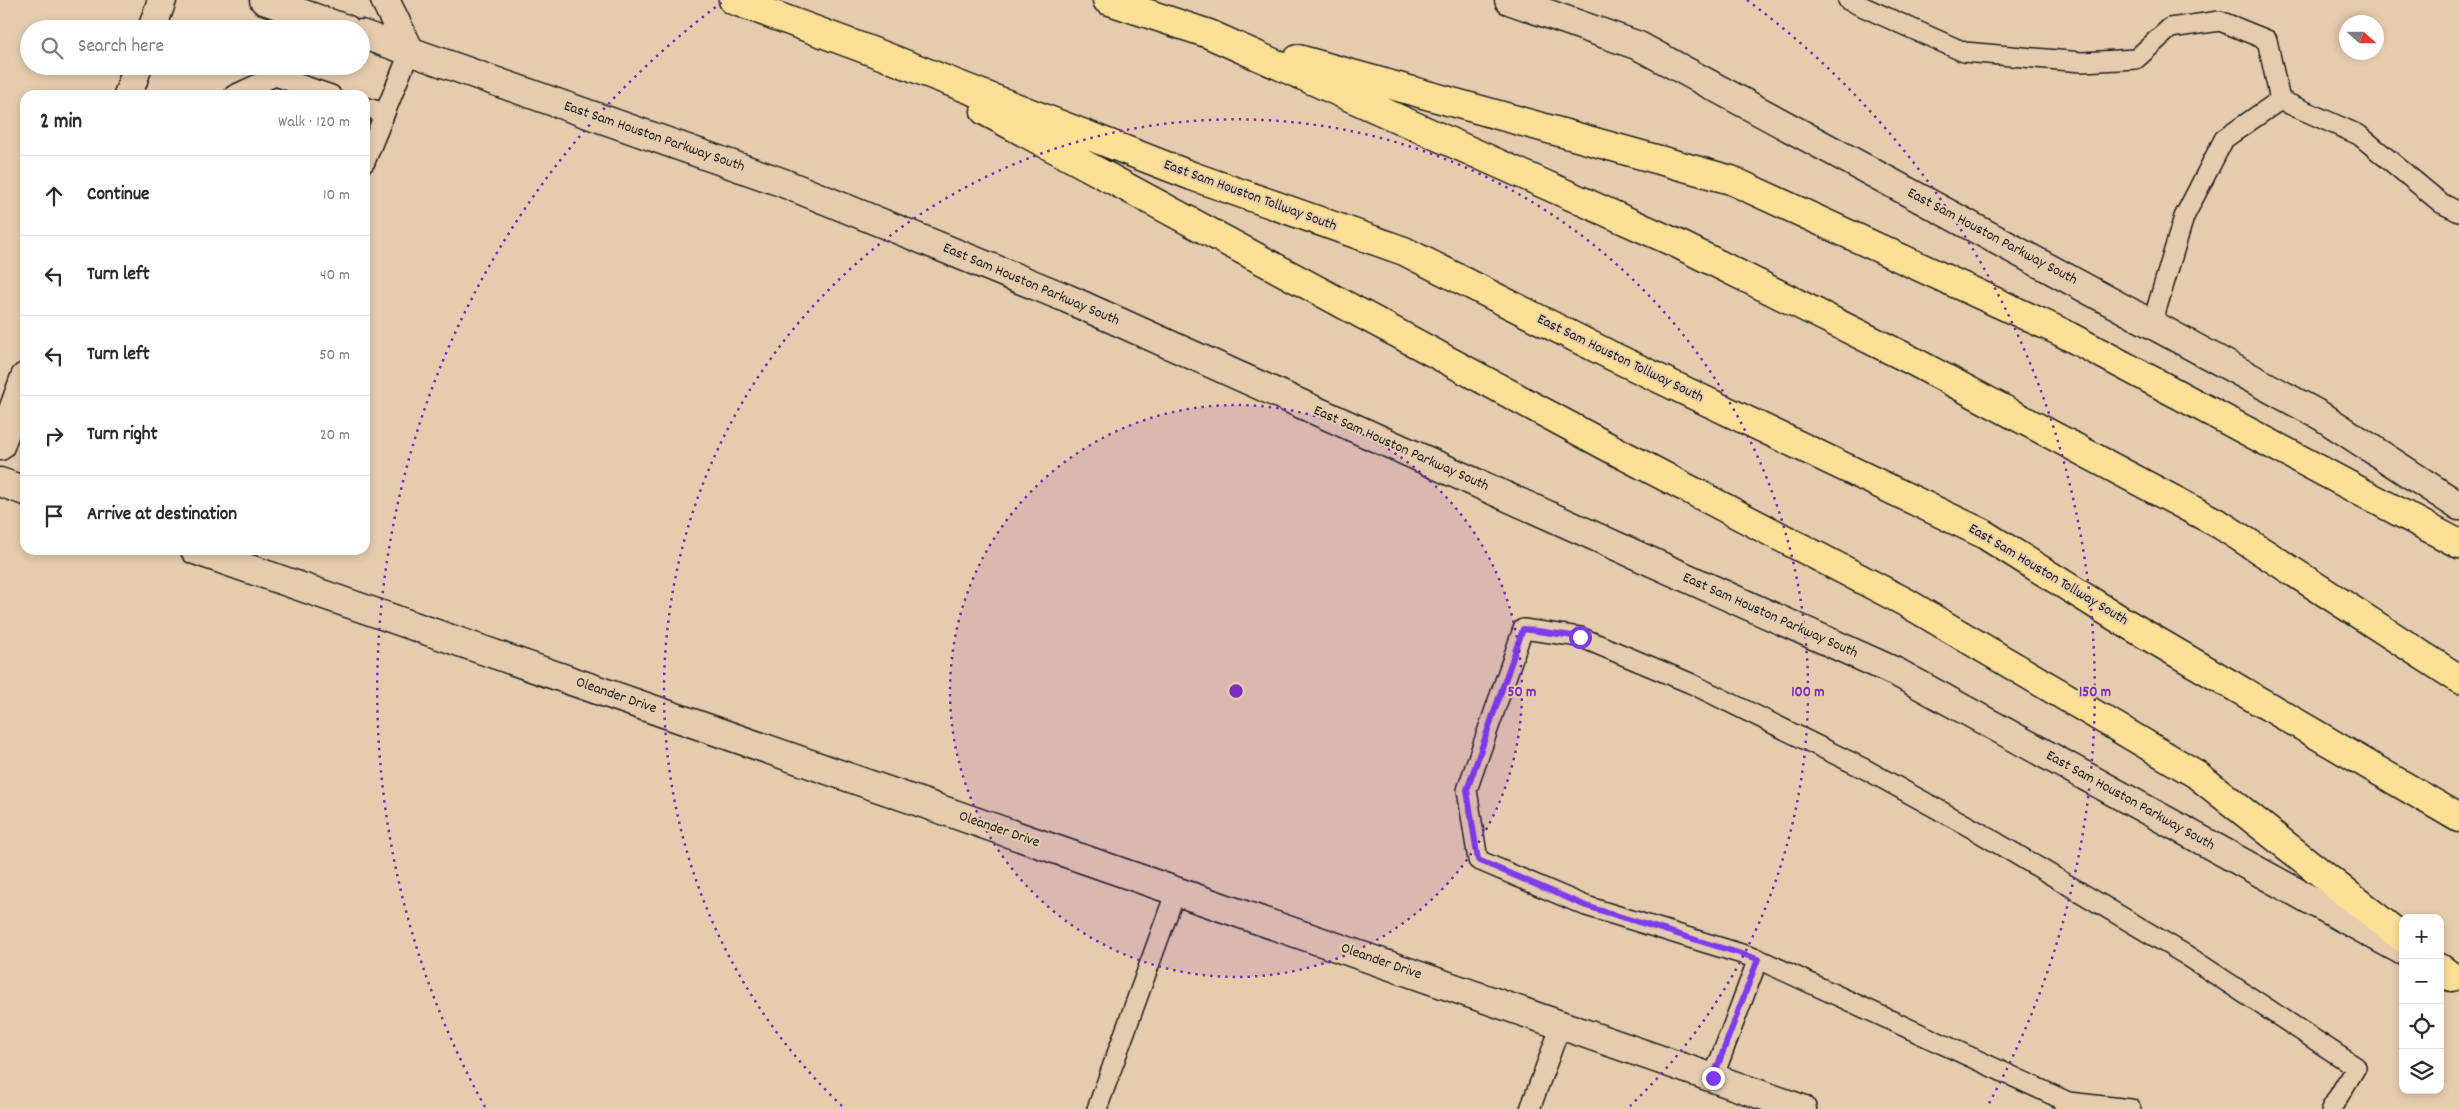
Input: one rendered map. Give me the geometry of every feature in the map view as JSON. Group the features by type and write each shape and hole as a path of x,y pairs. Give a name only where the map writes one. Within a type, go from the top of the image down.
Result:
{"highway":[{"name":"East Sam Houston Tollway South","path":"733,0 1192,176 1404,251 1610,355 1982,533 2124,622 2459,818"},
{"path":"1107,0 1210,34 1731,180 2061,332 2459,544"},
{"path":"1210,34 1678,244 1908,359 2221,525 2459,679"},
{"path":"878,54 1604,444 1907,603 2196,774 2399,935"}],"main road":[{"path":"155,20 162,0"},
{"path":"264,0 294,20"},
{"path":"384,0 410,51"},
{"name":"East Sam Houston Parkway South","path":"1509,0 1639,46 2322,417 2459,506"},
{"name":"East Sam Houston Parkway South","path":"370,37 781,182 1066,298 1898,673 2399,948"},
{"path":"130,90 135,75"},
{"path":"0,446 20,391"},
{"path":"0,482 20,489"},
{"name":"Oleander Drive","path":"209,555 1802,1109"}],"lane":[{"path":"1848,0 1964,52 2082,62 2136,59 2170,28 2220,21 2267,40 2280,100"},
{"path":"370,150 410,51"},
{"path":"243,90 270,75"},
{"path":"286,75 320,90"},
{"path":"2152,324 2184,217 2224,139 2280,100"},
{"path":"2280,100 2359,135 2441,203 2459,212"},
{"path":"370,108 385,113"},
{"path":"2132,1109 2066,1106 1758,959 1586,906 1478,860 1467,790 1523,629 1580,637 1690,683 1865,769 1985,836 2186,955 2356,1067 2331,1109"},
{"path":"1097,1109 1176,891"},
{"path":"1713,1078 1758,959"},
{"path":"1530,1109 1561,1025"}],"route":[{"path":"1580,637 1523,629 1467,790 1478,860 1586,906 1758,959 1713,1078"}]}
